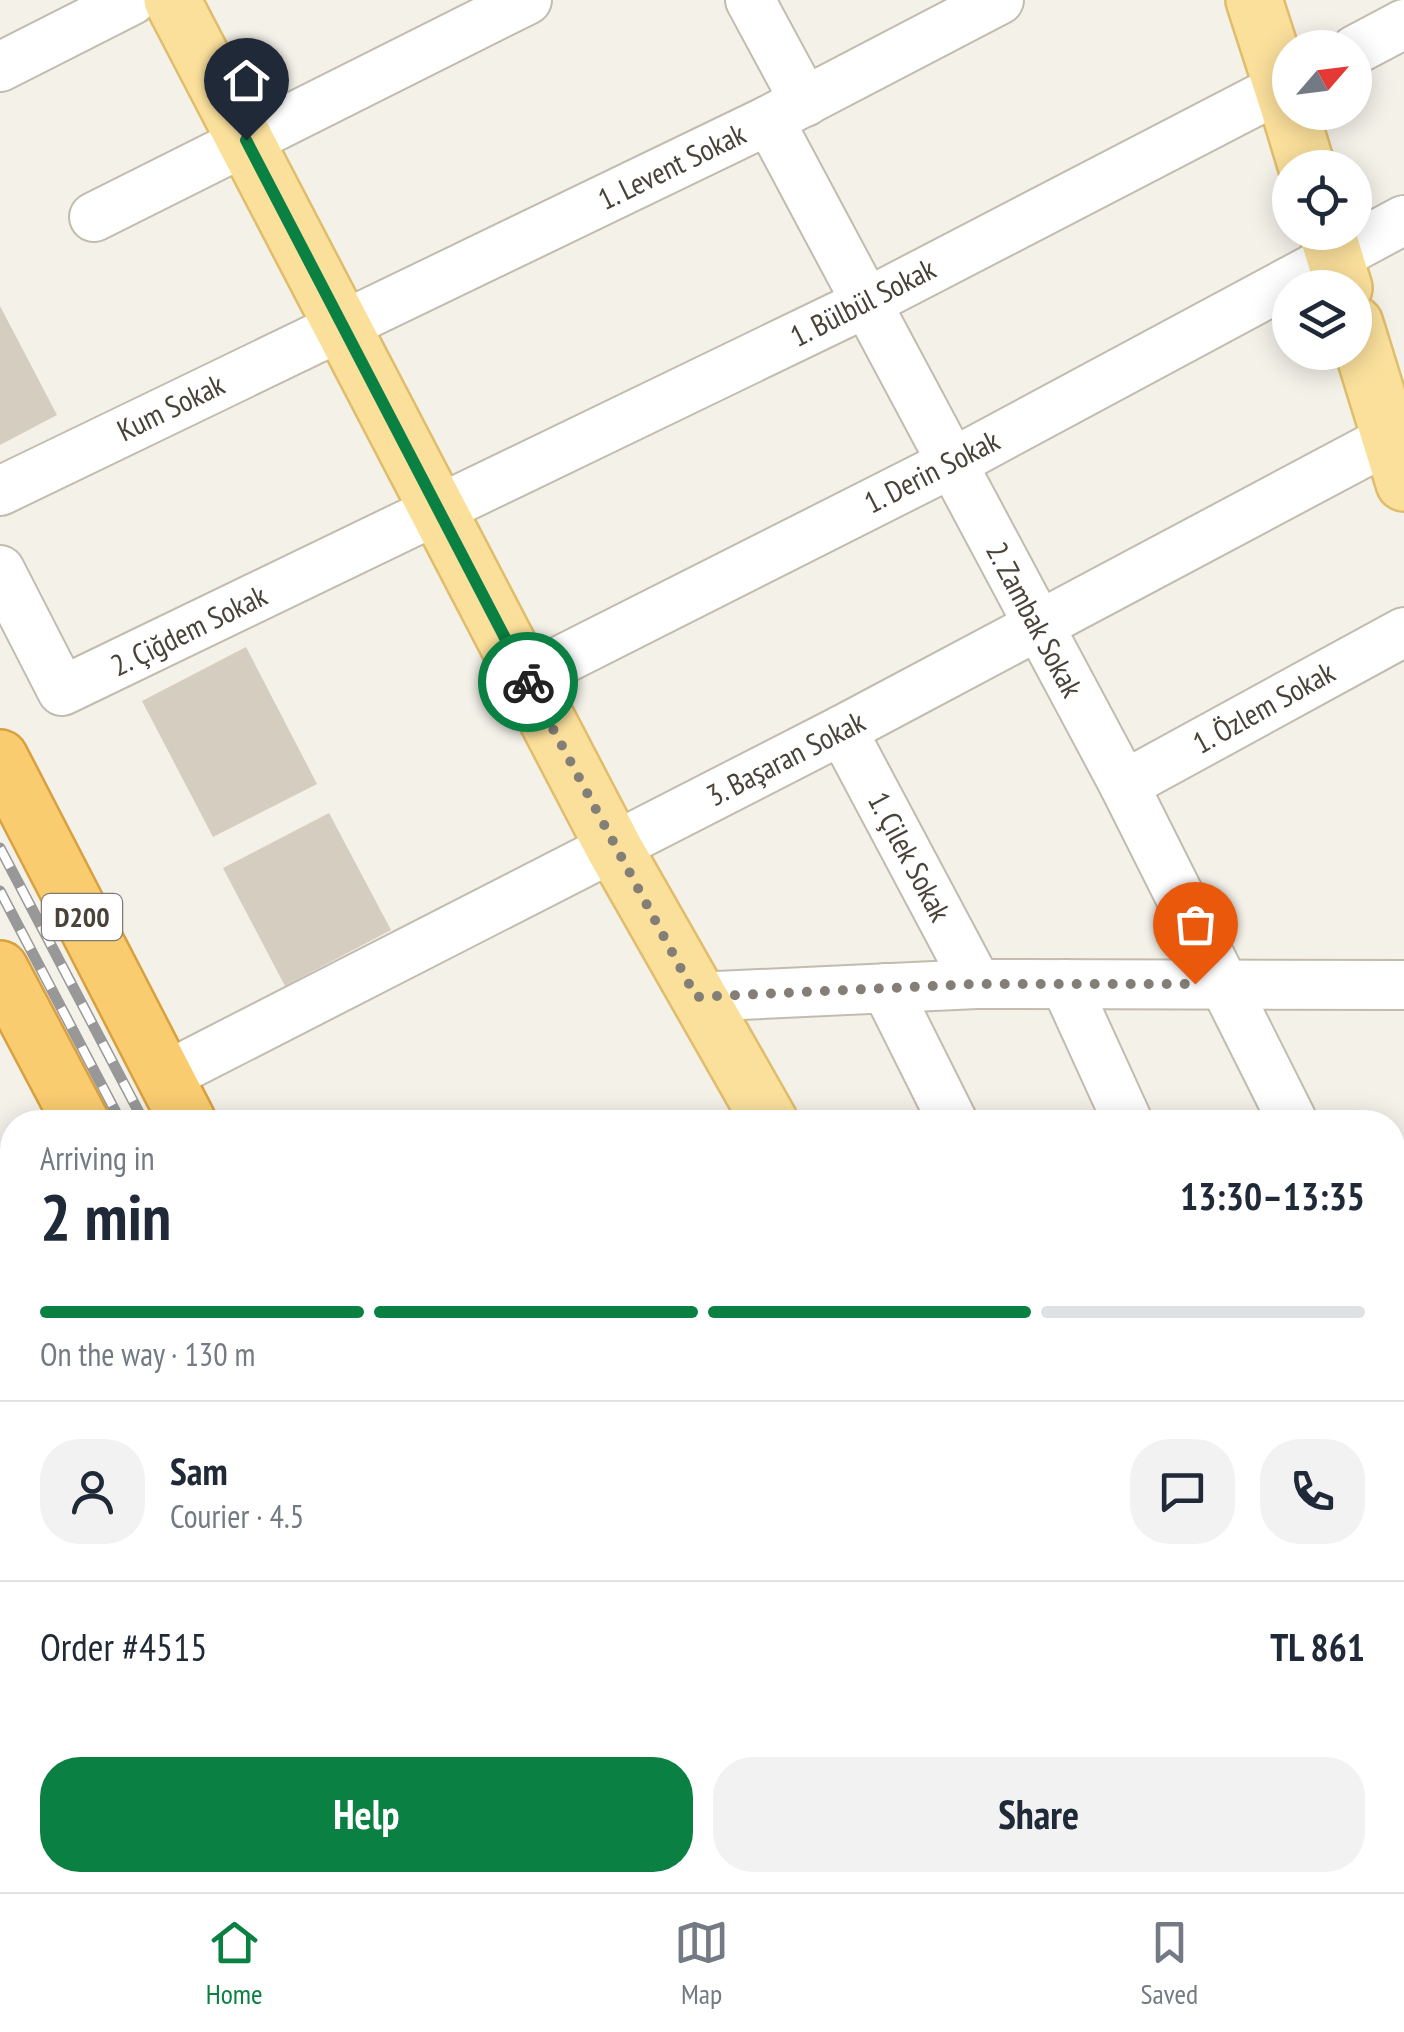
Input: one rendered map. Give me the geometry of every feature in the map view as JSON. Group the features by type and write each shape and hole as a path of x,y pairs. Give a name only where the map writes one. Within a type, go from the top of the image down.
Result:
{"highway":[{"name":"D200","path":"0,758 176,1100"},
{"path":"0,969 75,1110"}],"main road":[{"path":"172,0 614,848 763,1110"},
{"path":"1254,0 1272,52"},
{"path":"1371,370 1400,451"},
{"path":"0,1024 71,1110"}],"street":[{"path":"0,67 132,0"},
{"path":"94,216 527,0"},
{"name":"2. Zambak Sokak","path":"750,0 787,111 864,304 1124,785 1287,1110"},
{"name":"1. Levent Sokak","path":"342,325 787,111 998,0"},
{"path":"1372,41 1404,24"},
{"name":"1. Bülbül Sokak","path":"439,511 1272,106"},
{"name":"1. Derin Sokak","path":"526,678 952,463 1404,220"},
{"name":"Kum Sokak","path":"0,491 342,325"},
{"name":"3. Başaran Sokak","path":"176,1100 614,848 1037,628 1400,451"},
{"name":"2. Çiğdem Sokak","path":"0,570 62,692 439,511"},
{"name":"1. Özlem Sokak","path":"1124,785 1404,632"},
{"name":"1. Çilek Sokak","path":"842,730 976,984"},
{"path":"696,997 976,984 1404,985"},
{"path":"1065,984 1123,1110"},
{"path":"886,988 946,1110"}],"building":[{"path":"0,306 57,415 0,445"},
{"path":"246,647 317,784 213,837 142,701"},
{"path":"329,813 391,930 285,986 223,868"}],"railway":[{"path":"0,848 138,1110"},
{"path":"0,891 115,1110"}],"way so far":[{"path":"528,682 696,997 976,984 1195,984"}],"route":[{"path":"246,140 528,682"}]}
